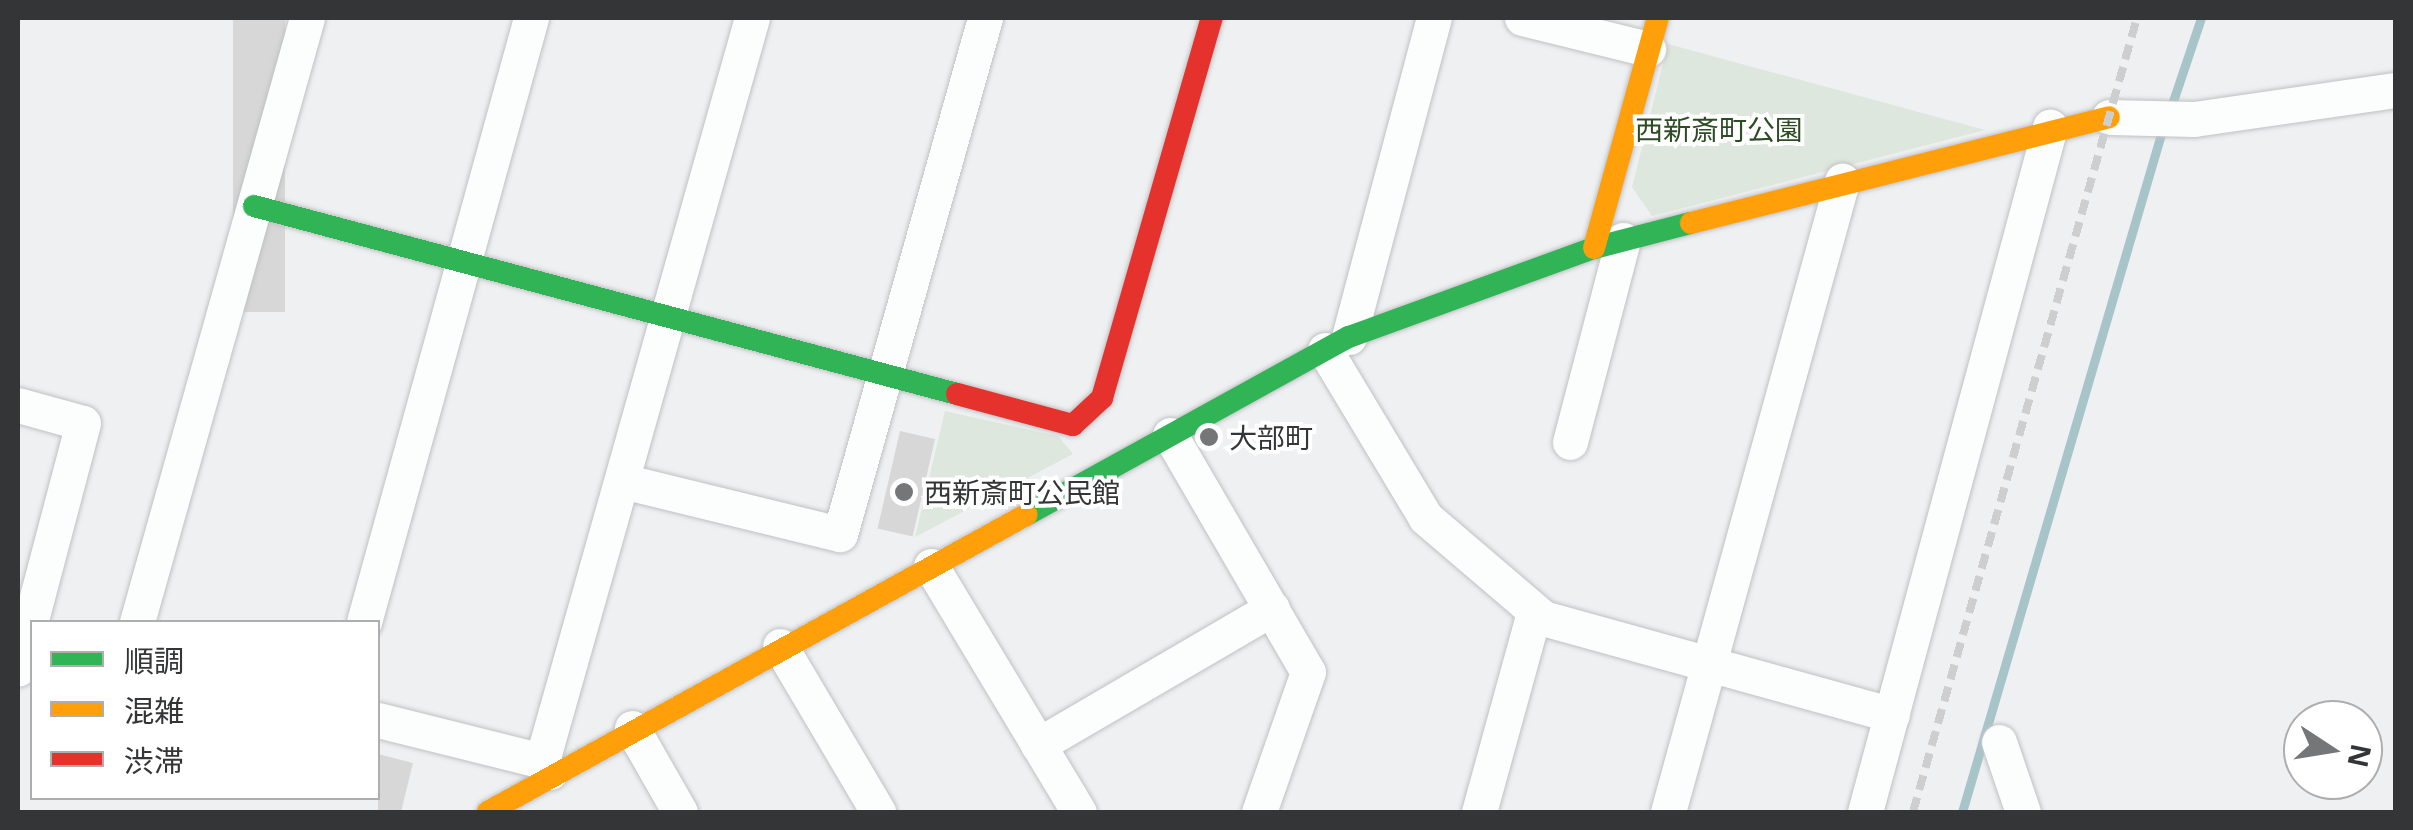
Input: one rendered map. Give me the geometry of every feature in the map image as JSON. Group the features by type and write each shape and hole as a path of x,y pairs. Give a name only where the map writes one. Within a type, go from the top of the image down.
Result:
{"street":[{"path":"137,620 307,18"},
{"path":"365,620 531,18"},
{"path":"546,766 752,18"},
{"path":"622,481 840,534 985,18"},
{"path":"254,206 883,379 1074,424 1102,398 1212,18"},
{"path":"1434,18 1337,343 1426,518 1534,612 1892,715"},
{"path":"1522,18 1653,33 1570,442"},
{"path":"488,812 546,766 632,728 1337,343 1609,244 2050,127 2109,117 2194,119 2396,90"},
{"path":"1865,812 2050,127"},
{"path":"1668,812 1842,181"},
{"path":"18,405 83,423 27,596 18,668"},
{"path":"1170,435 1308,672 1260,811"},
{"path":"931,566 1079,812"},
{"path":"1038,744 1272,608"},
{"path":"1480,812 1534,612"},
{"path":"780,646 878,812"},
{"path":"380,721 546,766"},
{"path":"632,728 680,812"},
{"path":"1999,742 2022,812"}],"green space":[{"name":"西新斎町公園","path":"1668,44 1985,130 1652,216 1632,187"},
{"path":"945,411 1058,436 1073,454 915,537"}],"building":[{"path":"233,18 285,18 285,312 233,312"},
{"name":"西新斎町公民館","path":"900,431 935,439 913,537 878,528"},
{"path":"380,755 413,763 401,812 378,812"}],"waterway":[{"path":"2170,110 2201,18"},
{"path":"1962,812 2164,124"}],"railway":[{"path":"1913,812 2137,18"}],"traffic: fast":[{"path":"254,206 957,394"},
{"path":"1026,515 1349,337 1594,248 1691,223"}],"traffic: slow":[{"path":"1594,248 1658,18"},
{"path":"1691,223 2109,117"},
{"path":"488,812 1026,515"}],"traffic: jam":[{"path":"957,394 1073,425 1102,398 1212,18"}],"place":[{"name":"大部町","path":"1209,437"},
{"name":"西新斎町公民館","path":"904,492"}]}
